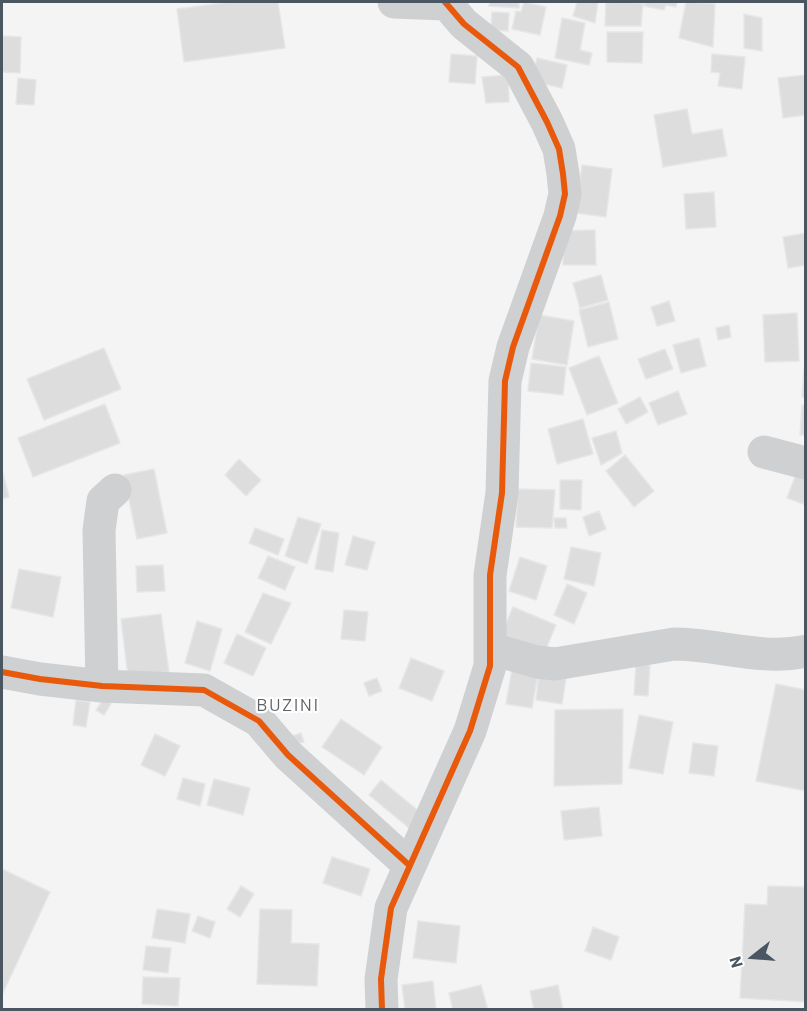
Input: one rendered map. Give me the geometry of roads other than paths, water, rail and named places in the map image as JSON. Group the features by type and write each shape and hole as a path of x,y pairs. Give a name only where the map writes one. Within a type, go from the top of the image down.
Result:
{"street":[{"path":"382,1010 381,979 391,908 430,824 470,731 484,692 492,649 490,575 502,493 505,381 513,347 560,216 565,194 555,140 518,67 464,24 445,2 394,2"},
{"path":"764,452 806,463"},
{"path":"102,686 99,530 103,501 115,490"},
{"path":"492,649 537,662 555,664 674,644 693,644 749,654 774,655 806,651"},
{"path":"2,672 102,686 204,690 260,721 288,755 409,865"}],"district":[{"name":"BUZINI","path":"288,705"}]}
